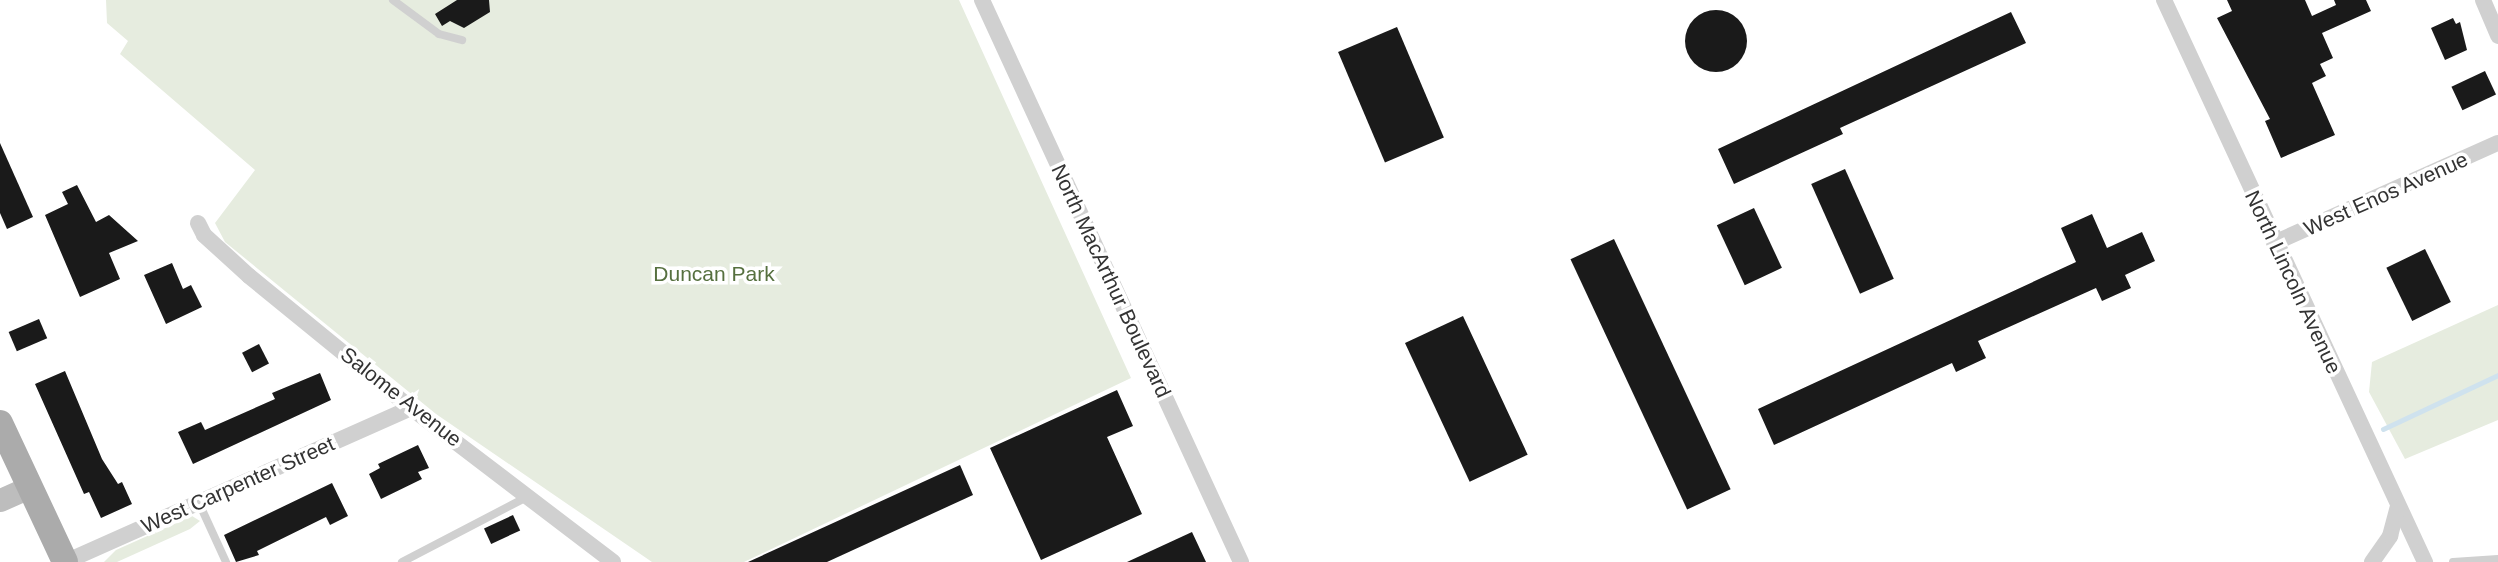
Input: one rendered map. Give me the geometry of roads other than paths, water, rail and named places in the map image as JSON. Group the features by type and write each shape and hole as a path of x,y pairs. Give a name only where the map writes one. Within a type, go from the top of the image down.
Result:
{"main road":[{"path":"0,423 65,562"}],"street":[{"name":"North MacArthur Boulevard","path":"982,0 1241,562"},
{"name":"North Lincoln Avenue","path":"2165,0 2274,243 2425,562"},
{"path":"2483,0 2498,36"},
{"name":"West Enos Avenue","path":"2274,243 2498,143"},
{"name":"Salome Avenue","path":"198,223 204,235 249,276 411,408 530,496 613,562"},
{"name":"West Carpenter Street","path":"65,562 411,408"},
{"path":"0,500 29,487"},
{"path":"2372,562 2390,536 2398,507"}],"lane":[{"path":"393,0 439,34 462,40"},
{"path":"402,562 530,496"},
{"path":"199,503 226,562"},
{"path":"2453,562 2498,559"}],"waterway":[{"path":"2383,429 2498,375"}],"park label":[{"name":"Duncan Park","path":"714,274"}]}
